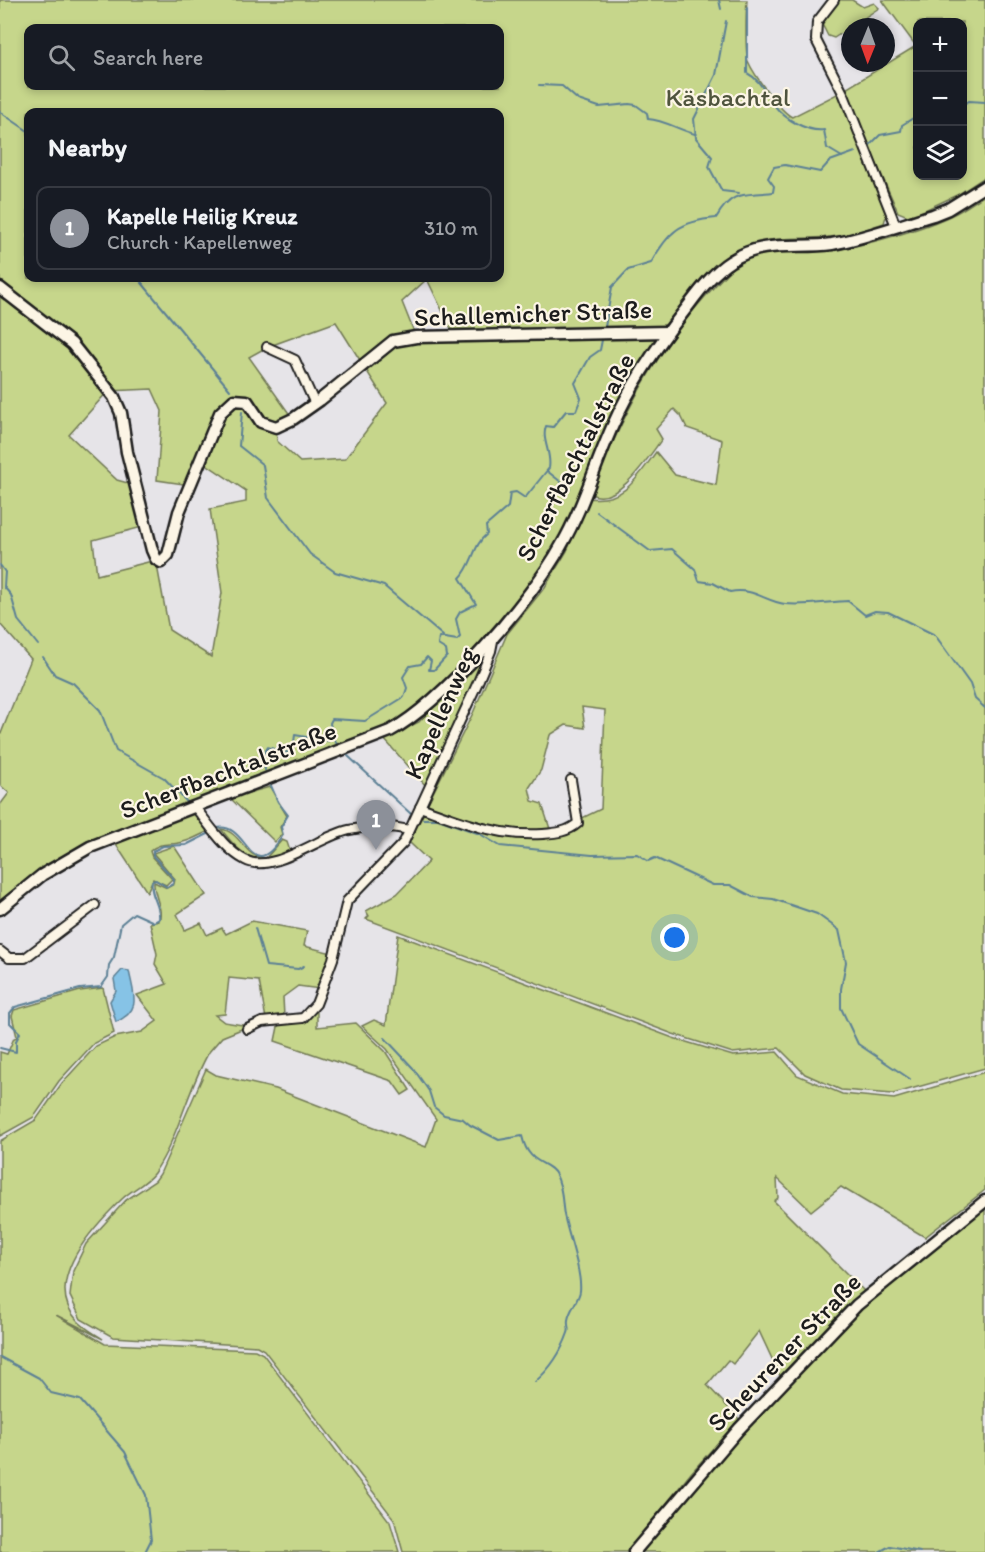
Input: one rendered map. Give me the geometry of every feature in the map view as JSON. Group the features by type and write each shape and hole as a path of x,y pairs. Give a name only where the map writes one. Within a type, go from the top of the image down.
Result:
{"street":[{"path":"834,0 817,22 816,40 844,95 896,226"},
{"name":"Scherfbachtalstraße","path":"0,909 42,875 74,855 403,724 431,703 533,588 561,548 619,412 667,332 702,288 731,261 741,255 774,245 832,244 896,226 948,210 985,186"},
{"name":"Schallemicher Straße","path":"0,288 72,344 114,398 121,413 127,452 152,550 158,561 164,560 168,555 179,512 224,407 234,400 247,401 261,422 276,427 315,404 393,341 416,337 667,332"},
{"path":"267,347 295,360 315,404"},
{"name":"Kapellenweg","path":"247,1029 261,1022 303,1018 316,1004 333,959 347,900 396,853 410,830 491,651 494,634"},
{"name":"Kapellenweg","path":"420,807 498,833 524,835 565,831 578,824 571,780"},
{"path":"194,806 233,852 251,862 272,862 348,830 388,828 410,830"},
{"path":"0,951 15,960 25,958 95,905"},
{"name":"Scheurener Straße","path":"634,1552 740,1429 857,1305 985,1201"}],"green space":[{"name":"Käsbachtal","path":"0,0 747,0 748,61 761,83 781,108 792,117 841,92 887,213 884,223 844,235 770,240 742,247 711,271 664,326 588,329 658,338 599,446 565,530 550,557 529,587 430,700 387,728 71,851 48,864 0,903 0,805 9,793 0,785 0,736 31,659 0,624","holes":["336,322 387,403 345,459 300,462 277,441 276,427 293,419 249,357 267,347","152,389 162,411 157,480 190,485 200,460 246,491 246,502 210,509 222,593 211,657 169,630 156,560 97,575 93,540 146,526 135,485 117,480 69,435 108,391"]},
{"path":"838,0 852,0 863,7 874,3 879,8 864,18 841,18 841,33 834,38 828,36 822,24"},
{"path":"882,0 985,0 985,177 959,194 910,217 898,212 844,90 873,72 895,72 895,59 913,48 913,180 967,180 967,18 913,18 913,42"},
{"path":"985,195 985,1068 893,1094 841,1090 805,1074 779,1048 733,1053 673,1034 366,919 369,916 366,911 397,894 429,861 409,842 424,813 482,831 566,833 576,830 580,819 601,809 605,710 582,707 585,728 566,725 550,735 541,770 529,788 532,801 542,804 551,832 499,831 426,807 473,713 507,634 545,587 567,551 589,498 612,497 629,487 656,452 675,475 716,485 722,440 687,428 681,416 674,409 656,429 662,439 641,468 611,494 601,496 591,494 615,438 642,385 693,311 730,270 751,256 779,251 827,251 874,241 941,220"},
{"path":"488,652 426,786 384,739 419,722 484,653"},
{"path":"270,787 287,816 280,827 282,834 275,842 230,798"},
{"path":"191,813 198,815 211,830 187,841 162,845 150,851 152,857 172,879 166,885 153,879 147,892 115,843"},
{"path":"221,829 234,835 248,850 259,857 266,858 282,840 287,842 290,851 268,859 251,857 236,847"},
{"path":"174,846 206,895 177,914 185,930 201,923 207,935 222,928 226,934 252,921 307,931 304,946 332,953 320,989 298,986 283,997 284,1017 266,1019 259,981 229,978 225,1014 215,1015 224,1022 249,1026 222,1037 209,1052 177,1129 154,1173 122,1199 99,1223 86,1238 68,1271 65,1288 67,1305 80,1323 103,1339 56,1315 105,1344 255,1350 263,1354 390,1522 399,1552 0,1552 0,1141 36,1120 62,1083 96,1046 115,1037 142,1032 157,1021 137,995 167,984 155,964 157,954 150,923 159,921 160,916 154,882 167,888 174,884 175,879 153,853"},
{"path":"398,935 673,1038 733,1056 777,1052 797,1075 842,1094 894,1099 985,1072 985,1190 925,1237 841,1187 811,1211 777,1178 778,1198 774,1201 864,1291 780,1376 759,1331 733,1364 728,1360 707,1385 739,1419 691,1473 627,1552 403,1552 394,1519 264,1350 257,1346 113,1337 81,1319 70,1296 73,1271 86,1244 126,1200 155,1181 160,1174 206,1069 216,1075 276,1089 426,1147 436,1119 387,1049 362,1026 374,1020 386,1025"},
{"path":"103,988 114,1033 94,1043 59,1081 34,1117 0,1136 0,1052 7,1054 14,1038 17,1037 12,1016 14,1010 80,991"},
{"path":"317,1006 317,1027 356,1023 385,1051 410,1090 402,1095 392,1081 275,1041 279,1022 304,1020"},
{"path":"985,1206 985,1552 641,1552 711,1466 866,1302"}],"water":[{"path":"122,970 129,971 134,1001 130,1012 116,1022 110,1001 116,991 114,979"}],"waterway":[{"path":"719,0 721,9"},
{"path":"747,8 747,73 756,79 774,105 790,120 803,127 824,130 827,148 842,157"},
{"path":"726,21 716,75 694,119 696,138 712,157 709,167 722,191 739,193"},
{"path":"539,85 562,86 578,100 599,107 636,105 647,113 648,119 695,134"},
{"path":"967,102 985,102"},
{"path":"0,112 24,128"},
{"path":"870,145 880,135 901,131 902,125 913,118"},
{"path":"605,327 612,287 628,270 651,263 663,243 676,230 693,222 716,218 734,198 747,194 773,192 774,186 768,178 774,167 785,165 820,172 830,161 855,152"},
{"path":"141,282 230,390"},
{"path":"265,770 263,755 268,747 285,753 293,749 295,735 329,741 332,737 330,723 332,719 365,721 404,697 407,688 403,677 410,666 421,664 427,657 431,661 429,670 434,670 447,656 446,650 438,645 439,637 457,640 460,637 456,619 460,612 476,604 460,578 487,534 486,526 508,507 510,493 516,492 525,498 549,468 546,426 553,427 566,411 576,411 581,398 575,383 590,357 600,350 602,340"},
{"path":"242,412 239,446 263,465 268,498 310,554 335,572 384,586 443,636"},
{"path":"547,471 570,489"},
{"path":"597,512 650,551 672,549 695,569 699,581 713,583 730,592 746,591 785,604 848,601 865,615 875,611 888,612 935,635 970,684 975,699 985,708"},
{"path":"0,565 5,572 4,587 11,595 18,620 38,645"},
{"path":"43,657 55,675 73,683 100,710 116,751 164,778 187,802"},
{"path":"332,737 337,744"},
{"path":"348,756 411,814"},
{"path":"217,828 228,829 236,834 256,855 263,856 272,850 283,835 281,827 288,815 278,802 269,781"},
{"path":"423,819 438,819 480,834 500,846 592,855 637,854 648,861 655,858 713,885 730,885 753,897 773,899 817,914 839,930 846,962 841,989 841,1008 858,1044 910,1079"},
{"path":"0,1048 16,1052 16,1041 20,1033 10,1023 10,1013 15,1007 80,989 101,987 108,977 109,965 114,957 121,924 134,913 154,922 159,919 152,891 152,881 156,880 167,887 173,884 174,879 153,856 153,851 163,846 186,845 212,832"},
{"path":"255,928 266,966 298,969 304,966"},
{"path":"385,1038 413,1068 429,1091 434,1107 444,1115 463,1119 499,1140 522,1136 529,1153 553,1170 559,1180 564,1214 579,1275 580,1291 569,1316 569,1331 562,1347 551,1366 535,1382"},
{"path":"0,1357 39,1378 51,1393 80,1400 125,1452 146,1495 151,1540 145,1552"},
{"path":"879,1552 890,1546 920,1552"}],"place":[{"name":"Kapelle Heilig Kreuz","path":"376,850"}]}
